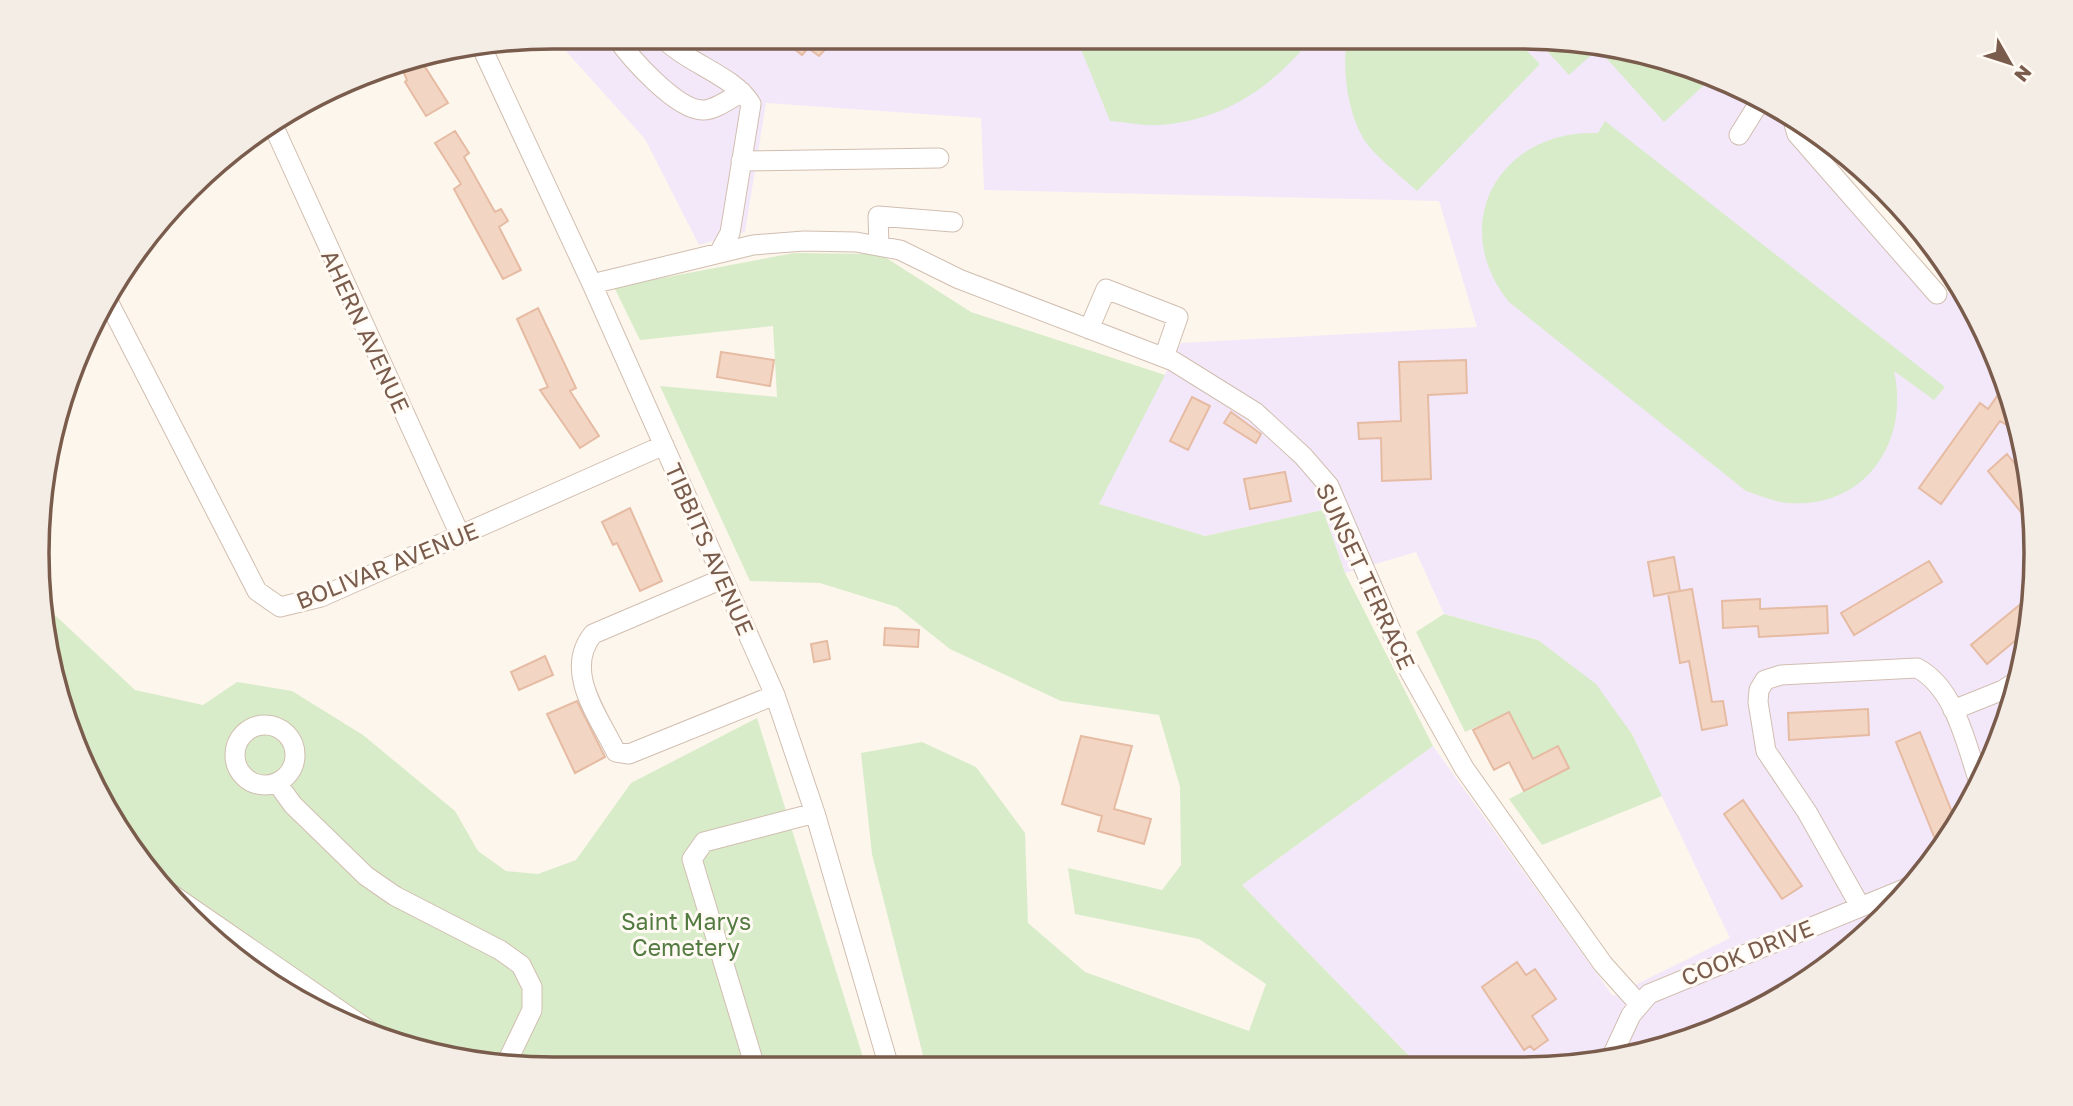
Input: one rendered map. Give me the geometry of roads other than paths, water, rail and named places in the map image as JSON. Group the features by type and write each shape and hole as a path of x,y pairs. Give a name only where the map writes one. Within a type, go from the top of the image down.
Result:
{"street":[{"path":"626,49 650,77 689,108 705,111 742,92"},
{"path":"675,49 742,92 751,104 730,233 719,254"},
{"name":"TIBBITS AVENUE","path":"485,53 593,284 775,695 815,813 886,1057"},
{"path":"1739,135 1756,108"},
{"name":"AHERN AVENUE","path":"276,132 460,535"},
{"path":"1796,132 1937,294"},
{"path":"741,161 939,158"},
{"path":"879,246 878,216 953,222"},
{"name":"SUNSET TERRACE","path":"593,284 753,245 804,241 900,250 960,279 1164,357 1255,412 1303,456 1329,486 1404,661 1464,768 1603,964 1638,1003"},
{"path":"1089,330 1106,289 1178,317 1164,357"},
{"name":"BOLIVAR AVENUE","path":"112,310 257,591 280,607 298,605 664,445"},
{"path":"722,579 593,634 584,644 579,660 581,679 616,752 629,754 775,695"},
{"path":"1860,906 1807,812 1766,751 1758,702 1761,684 1771,676 1917,668 1938,686 1953,710 1975,770"},
{"path":"1953,710 2005,689"},
{"path":"277,783 293,805 366,876 394,896 500,950 521,965 532,987 531,1010 510,1055"},
{"path":"752,1057 692,859 704,842 815,813"},
{"name":"COOK DRIVE","path":"1638,1003 1659,988 1888,896"},
{"path":"232,941 263,965"},
{"path":"1616,1047 1638,1003"}],"park label":[{"name":"Saint Marys Cemetery","path":"686,934"}]}
